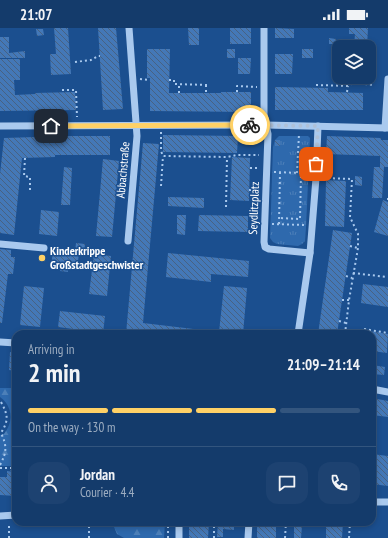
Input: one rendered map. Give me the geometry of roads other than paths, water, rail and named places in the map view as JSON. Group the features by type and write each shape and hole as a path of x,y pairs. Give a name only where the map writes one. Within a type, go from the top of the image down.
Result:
{"street":[{"name":"Abbachstraße","path":"128,241 137,136 129,28"},
{"name":"Seydlitzplatz","path":"264,28 264,114 268,134 265,247 269,249 310,253"},
{"path":"0,126 266,125 387,128 388,78"},
{"path":"299,330 313,225 318,126"},
{"path":"0,244 44,248"},
{"path":"0,342 12,343"},
{"path":"376,390 388,392"},
{"path":"376,502 388,502"},
{"path":"0,516 12,516"},
{"path":"179,538 180,526"},
{"path":"248,538 249,526"}],"place":[{"name":"Kinderkrippe Großstadtgeschwister","path":"42,258"}]}
